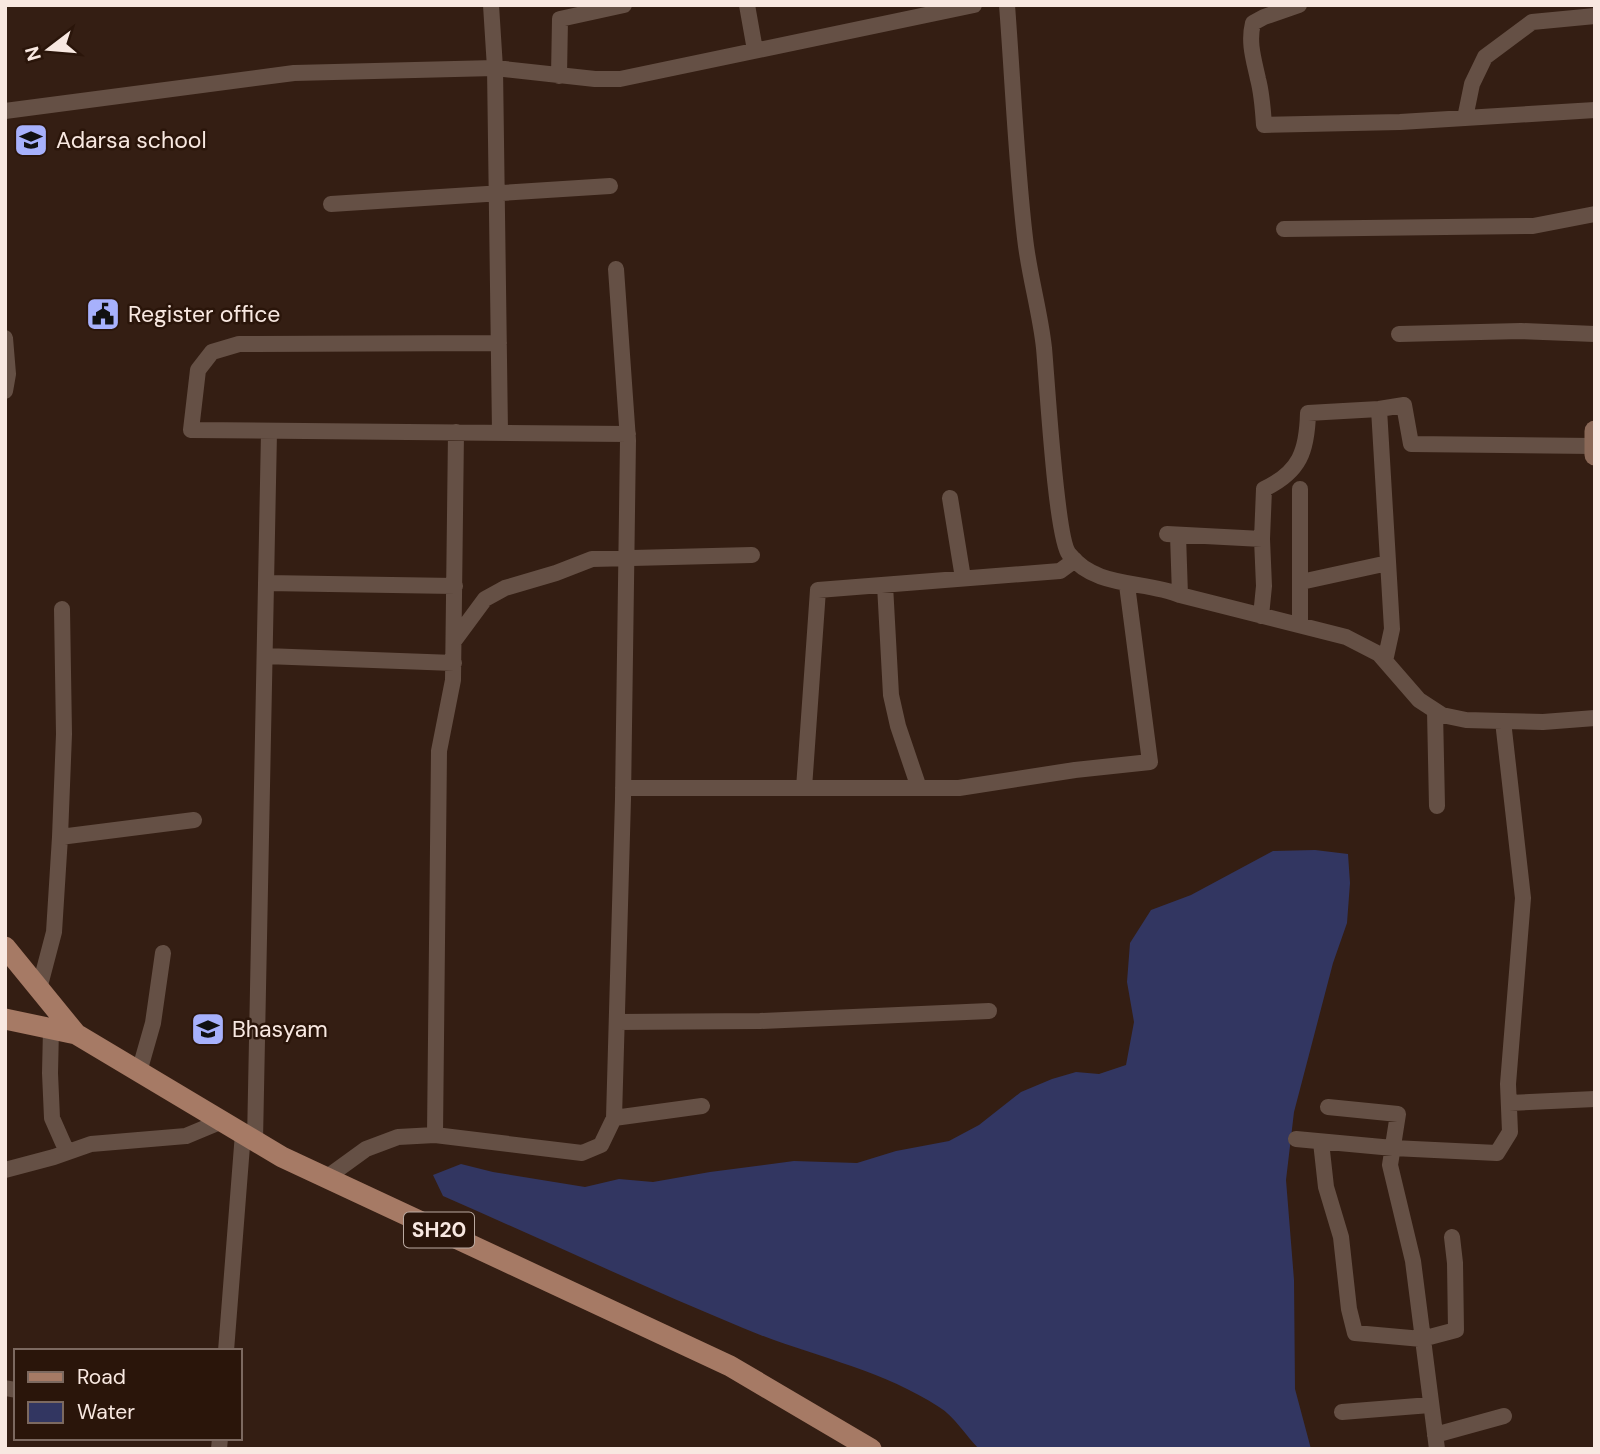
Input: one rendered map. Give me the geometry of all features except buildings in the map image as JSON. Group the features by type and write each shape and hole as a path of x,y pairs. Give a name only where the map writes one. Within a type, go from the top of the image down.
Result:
{"main road":[{"path":"5,947 76,1034"},
{"name":"SH20","path":"5,1019 76,1034 282,1157 730,1366 871,1449"}],"street":[{"path":"491,5 498,192 500,432"},
{"path":"559,76 559,19 564,12 624,5"},
{"path":"747,5 755,50"},
{"path":"5,111 294,73 495,68 559,76 620,79 974,5"},
{"path":"1007,5 1025,239 1044,344 1061,521 1067,552 1085,570 1127,585 1165,589 1346,637 1379,654 1419,700 1442,715 1466,720 1543,722 1595,718"},
{"path":"1298,5 1253,23 1250,36 1264,125 1465,118 1595,110"},
{"path":"1465,118 1472,84 1485,57 1532,22 1595,16"},
{"path":"331,204 610,186"},
{"path":"1283,229 1533,226 1595,214"},
{"path":"326,1178 366,1149 398,1138 435,1135 582,1153 601,1145 614,1118 623,788 628,434 616,269"},
{"path":"1399,334 1521,331 1595,334"},
{"path":"5,338 8,374 5,391"},
{"path":"499,343 239,344 212,352 198,370 191,430 628,434"},
{"path":"1261,616 1264,586 1264,489 1282,481 1297,466 1308,428 1308,413 1379,410 1404,405 1411,444 1594,444"},
{"path":"1379,410 1392,629 1385,661"},
{"path":"226,1349 249,1137 265,656 269,432"},
{"path":"435,1135 439,751 454,663 456,432"},
{"path":"1300,489 1300,625"},
{"path":"950,498 963,578"},
{"path":"1180,595 1172,535 1262,539"},
{"path":"454,641 485,599 505,588 592,559 752,555"},
{"path":"804,788 817,590 1060,571 1075,560"},
{"path":"1301,582 1388,563"},
{"path":"266,583 455,586"},
{"path":"885,584 891,695 898,726 919,788"},
{"path":"623,788 959,788 1075,770 1150,762 1127,585"},
{"path":"39,989 54,932 60,837 64,734 62,609"},
{"path":"265,656 454,663"},
{"path":"1435,711 1437,806"},
{"path":"1296,1139 1393,1148 1497,1153 1510,1132 1509,1071 1523,898 1503,721"},
{"path":"60,837 194,820"},
{"path":"139,1072 153,1023 163,953"},
{"path":"617,1022 760,1021 989,1011"},
{"path":"51,1029 52,1118 67,1152"},
{"path":"1509,1103 1595,1099"},
{"path":"614,1118 702,1107"},
{"path":"1328,1107 1398,1114 1390,1165 1413,1261 1436,1442 1504,1416"},
{"path":"5,1182 6,1170 91,1144 186,1136 222,1121"},
{"path":"1321,1142 1326,1187 1341,1237 1349,1310 1356,1333 1422,1339 1456,1330 1452,1237"},
{"path":"1342,1412 1430,1405"}],"water":[{"path":"1315,850 1348,854 1350,883 1347,923 1333,963 1294,1112 1286,1180 1294,1280 1295,1389 1311,1449 979,1449 944,1411 916,1394 868,1372 743,1328 443,1196 433,1175 461,1164 585,1187 619,1179 653,1182 794,1161 857,1163 896,1151 949,1141 979,1125 1021,1092 1076,1072 1099,1074 1126,1065 1134,1022 1127,982 1130,943 1151,910 1191,895 1273,851"}],"place":[{"name":"Adarsa school","path":"31,140"},
{"name":"Register office","path":"103,314"},
{"name":"Bhasyam","path":"208,1029"}]}
